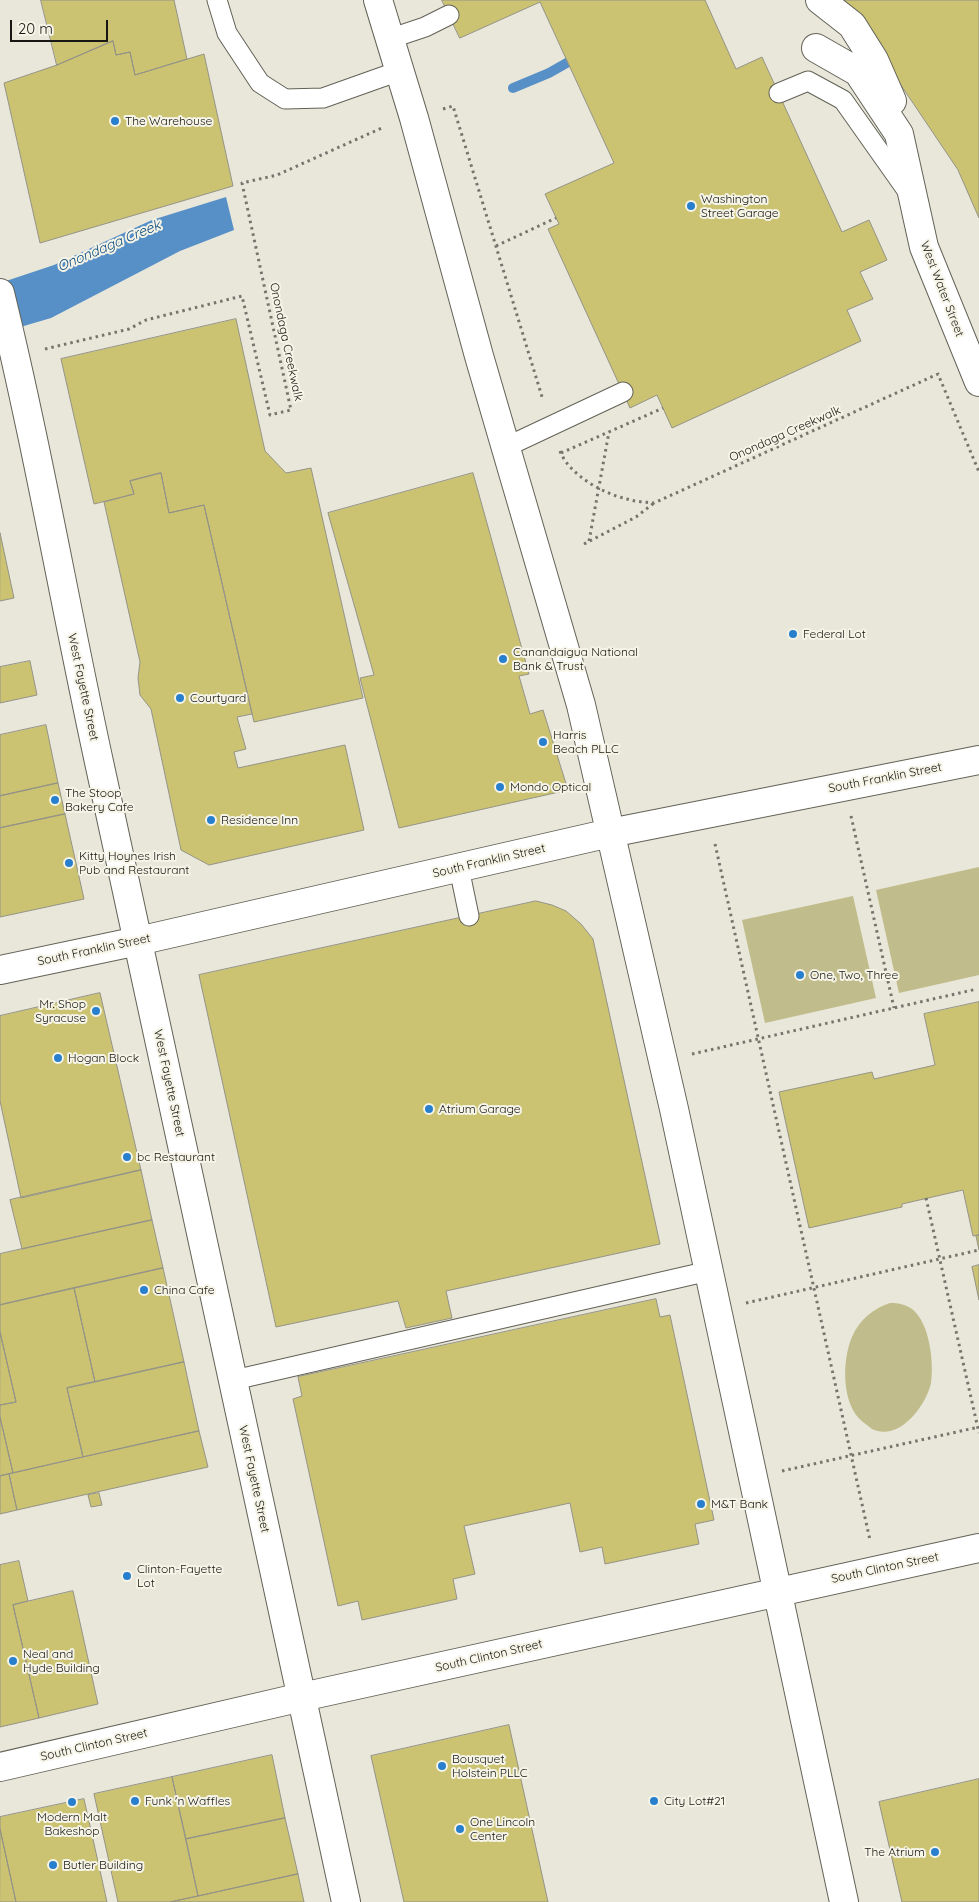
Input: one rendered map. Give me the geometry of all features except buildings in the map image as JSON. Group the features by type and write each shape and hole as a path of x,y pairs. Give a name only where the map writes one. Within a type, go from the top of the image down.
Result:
{"street":[{"path":"378,0 581,705 663,1060 844,1902"},
{"name":"West Water Street","path":"820,0 852,25 874,60 891,98 924,247 979,382"},
{"name":"West Water Street","path":"816,48 858,72 899,134"},
{"name":"West Fayette Street","path":"0,293 37,457 68,620 346,1902"},
{"name":"South Franklin Street","path":"0,970 138,941 610,833 979,760"},
{"name":"South Clinton Street","path":"0,1767 302,1697 979,1548"}],"lane":[{"path":"217,0 227,33 260,83 285,99 323,98 399,71"},
{"path":"389,39 425,27 449,15"},
{"path":"779,94 808,82 843,100 913,199"},
{"path":"506,446 623,392"},
{"path":"459,868 469,916"},
{"path":"234,1380 709,1271"}],"path":[{"path":"443,109 453,106 544,402"},
{"name":"Onondaga Creekwalk","path":"15,354 129,328 146,320 242,296 270,415 291,410 242,183 277,175 385,127"},
{"path":"496,246 556,218"},
{"name":"Onondaga Creekwalk","path":"654,503 938,374 979,472"},
{"path":"561,453 663,408"},
{"path":"589,541 610,432"},
{"path":"559,448 576,475 612,494 628,500 654,503"},
{"path":"584,544 636,516 654,503"},
{"path":"844,787 894,1008"},
{"path":"709,814 877,1570"},
{"path":"663,1060 977,990"},
{"path":"926,1198 979,1433"},
{"path":"716,1310 979,1250"},
{"path":"752,1477 978,1427"}],"shaded area":[{"path":"979,867 979,975 899,993 876,890"},
{"path":"853,896 876,998 765,1023 742,920"},
{"path":"890,1303 909,1307 918,1315 927,1333 932,1375 928,1392 910,1420 892,1431 882,1432 872,1429 856,1414 847,1394 845,1370 846,1358 852,1337 859,1325 873,1311"}],"water":[{"path":"226,197 234,230 180,251 51,318 0,333 0,283 54,265 152,220"}],"waterway":[{"name":"Onondaga Creek","path":"513,88 549,73 579,56"}],"place":[{"name":"The Warehouse","path":"115,121"},
{"name":"Washington Street Garage","path":"691,206"},
{"name":"Federal Lot","path":"793,634"},
{"name":"Canandaigua National Bank & Trust","path":"503,659"},
{"name":"Courtyard","path":"180,698"},
{"name":"Harris Beach PLLC","path":"543,742"},
{"name":"Mondo Optical","path":"500,787"},
{"name":"The Stoop Bakery Cafe","path":"55,800"},
{"name":"Residence Inn","path":"211,820"},
{"name":"Kitty Hoynes Irish Pub and Restaurant","path":"69,863"},
{"name":"One, Two, Three","path":"800,975"},
{"name":"Mr. Shop Syracuse","path":"96,1011"},
{"name":"Hogan Block","path":"58,1058"},
{"name":"Atrium Garage","path":"429,1109"},
{"name":"bc Restaurant","path":"127,1157"},
{"name":"China Cafe","path":"144,1290"},
{"name":"M&T Bank","path":"701,1504"},
{"name":"Clinton-Fayette Lot","path":"127,1576"},
{"name":"Neal and Hyde Building","path":"13,1661"},
{"name":"Bousquet Holstein PLLC","path":"442,1766"},
{"name":"Funk 'n Waffles","path":"135,1801"},
{"name":"City Lot#21","path":"654,1801"},
{"name":"Modern Malt Bakeshop","path":"72,1802"},
{"name":"One Lincoln Center","path":"460,1829"},
{"name":"The Atrium","path":"935,1852"},
{"name":"Butler Building","path":"53,1865"}]}
